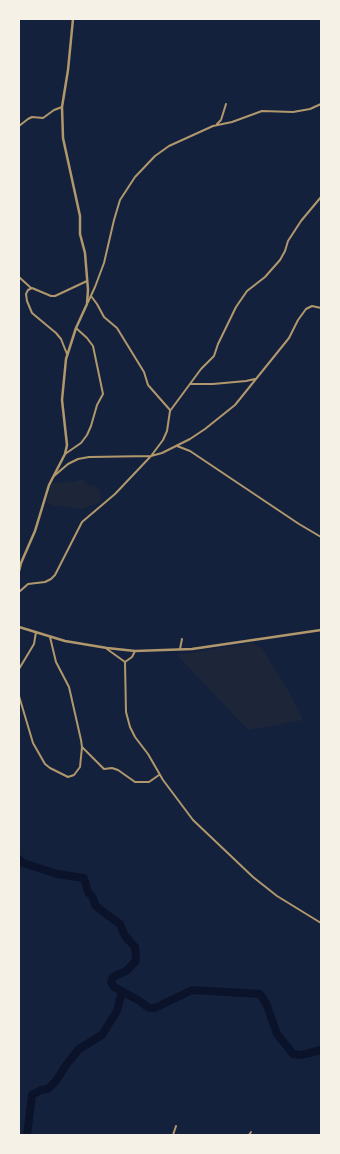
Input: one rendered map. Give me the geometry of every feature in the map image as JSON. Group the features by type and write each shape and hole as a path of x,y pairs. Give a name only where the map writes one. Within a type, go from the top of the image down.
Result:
{"street":[{"path":"73,19 62,107 63,138 80,216 80,234 85,253 88,290 87,304"},
{"path":"216,125 221,120 226,104"},
{"path":"19,571 35,531 49,485 65,454 67,444 62,400 67,354 76,328 104,263 120,200 135,177 155,156 169,146 193,134 216,125 232,122 262,111 293,112 310,109 321,104"},
{"path":"19,126 32,117 43,118 54,110 62,107"},
{"path":"19,592 28,584 46,582 55,575 82,522 115,494 151,456 163,440 167,431 170,411 200,370 214,356 221,337 236,307 247,291 265,278 280,260 288,241 301,221 321,197"},
{"path":"19,276 32,288 51,296 55,296 87,281"},
{"path":"32,288 28,290 26,294 32,313 56,333 61,339 67,354"},
{"path":"91,296 104,317 117,328 144,372 148,385 170,411"},
{"path":"54,476 68,464 78,459 89,457 151,456 162,453 205,429 235,405 289,338 298,320 306,309 312,306 321,308"},
{"path":"65,454 81,443 87,435 97,405 103,394 93,346 76,328"},
{"path":"191,384 213,384 256,379"},
{"path":"177,446 190,451 299,524 321,537"},
{"path":"19,627 64,641 135,651 192,650 321,630"},
{"path":"19,668 34,644 36,632"},
{"path":"19,696 34,743 45,764 68,777 74,775 80,767 82,746 69,687 56,662 50,637"},
{"path":"180,650 182,639"},
{"path":"107,648 125,662"},
{"path":"125,662 132,658 135,651"},
{"path":"125,662 126,706 128,719 135,737 148,754 160,775 193,820 253,877 277,896 321,923"},
{"path":"82,746 104,768 118,770 135,782 149,782 160,775"},
{"path":"173,1135 176,1126"}],"shaded area":[{"path":"82,479 88,485 95,486 100,490 101,499 99,503 81,509 52,505 47,502 51,483 74,482"},
{"path":"252,643 262,648 289,692 303,720 248,730 177,655"}],"waterway":[{"path":"19,859 23,863 57,874 84,878 88,892 93,898 95,905 120,924 125,936 135,947 136,961 126,971 113,977 111,982 114,987 138,1000 149,1008 155,1008 192,990 260,994 266,1003 277,1034 293,1054 301,1055 321,1050"},
{"path":"27,1135 32,1095 41,1090 48,1089 56,1081 66,1065 79,1049 102,1035 117,1011 122,991"}]}
